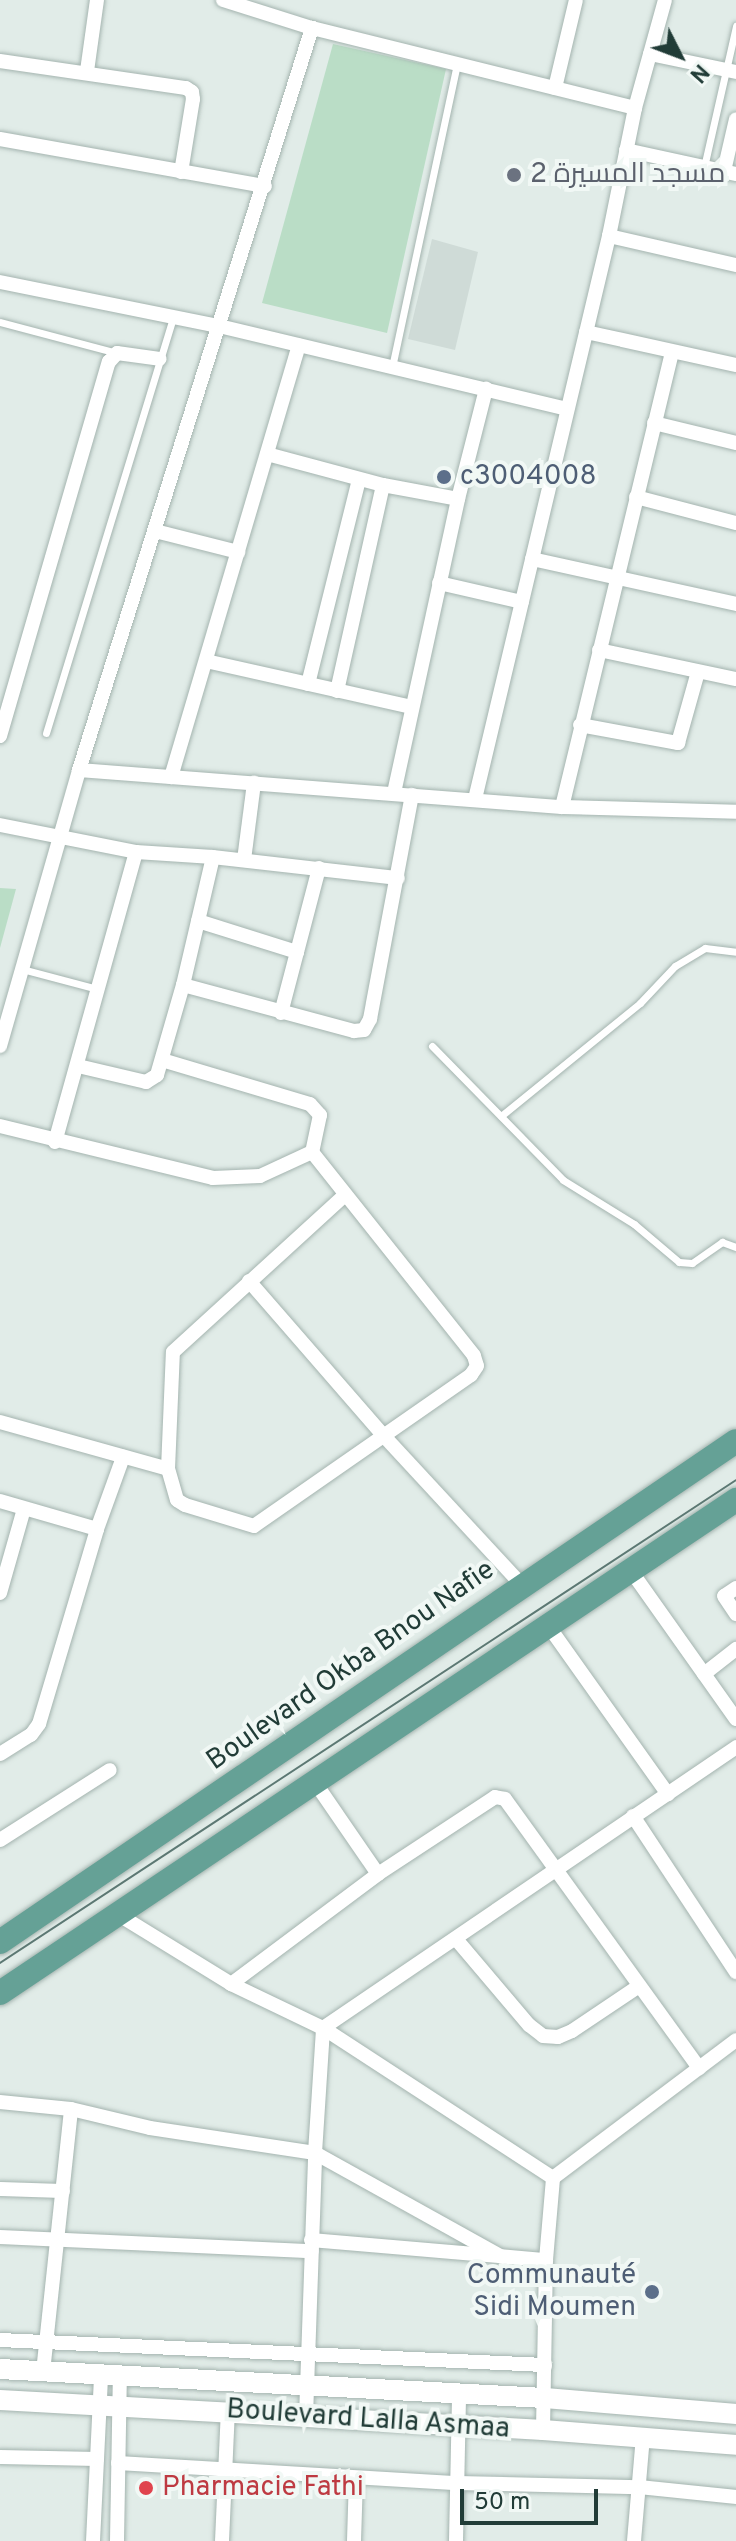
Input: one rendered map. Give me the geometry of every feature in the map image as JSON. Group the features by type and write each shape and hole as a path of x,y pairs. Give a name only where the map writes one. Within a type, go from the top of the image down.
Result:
{"main road":[{"name":"Boulevard Okba Bnou Nafie","path":"0,1942 736,1441"},
{"path":"0,1993 629,1568 736,1500"},
{"name":"Boulevard Lalla Asmaa","path":"0,2369 545,2398 736,2414"},
{"name":"Boulevard Lalla Asmaa","path":"0,2400 228,2411 457,2428 643,2436 736,2445"}],"street":[{"path":"87,71 97,0"},
{"path":"223,0 312,28 635,108"},
{"path":"555,88 576,0"},
{"path":"475,799 609,236 635,108 665,0"},
{"path":"0,1046 79,770 265,186 312,28"},
{"path":"650,54 731,70"},
{"path":"0,61 87,71 192,92 181,172"},
{"path":"626,150 730,173 736,119"},
{"path":"0,139 265,186"},
{"path":"609,236 736,265"},
{"path":"0,282 219,326 567,409"},
{"path":"586,332 736,365"},
{"path":"171,777 299,346"},
{"path":"562,807 672,352"},
{"path":"0,736 109,362 117,353 160,359"},
{"path":"394,793 458,499 486,389"},
{"path":"654,423 736,443"},
{"path":"267,454 383,485 458,499"},
{"path":"308,684 359,479"},
{"path":"337,691 383,485"},
{"path":"636,497 736,523"},
{"path":"155,531 238,552"},
{"path":"532,559 736,604"},
{"path":"439,583 522,602"},
{"path":"599,650 736,679"},
{"path":"206,661 411,707"},
{"path":"580,725 678,743 698,672"},
{"path":"79,770 562,807 736,812"},
{"path":"244,860 254,783"},
{"path":"183,985 281,1013 354,1031 364,1030 370,1019 412,795"},
{"path":"0,825 136,852 244,860 398,878"},
{"path":"55,1142 136,852"},
{"path":"78,1066 146,1082 153,1080 162,1060 183,985 213,857"},
{"path":"281,1013 319,868"},
{"path":"198,921 297,952"},
{"path":"162,1060 310,1104 320,1115 312,1152 477,1366 471,1375 382,1434 254,1526 185,1505 177,1500 168,1469 173,1352 345,1195"},
{"path":"0,1126 55,1142 213,1178 260,1176 312,1152"},
{"path":"249,1281 382,1434 522,1585"},
{"path":"0,1422 168,1469"},
{"path":"2,1750 31,1735 39,1724 97,1529 123,1457"},
{"path":"0,1501 97,1529"},
{"path":"0,1593 24,1509"},
{"path":"629,1568 736,1719"},
{"path":"736,1588 724,1596 736,1614"},
{"path":"547,1624 668,1794"},
{"path":"704,1674 736,1649"},
{"path":"323,2028 736,1747"},
{"path":"0,1840 110,1770"},
{"path":"314,1781 378,1874"},
{"path":"231,1984 378,1874 495,1797 505,1799 699,2068"},
{"path":"633,1816 736,1972"},
{"path":"119,1915 231,1984 323,2028 553,2178"},
{"path":"456,1939 529,2025 543,2036 558,2037 572,2031 639,1986"},
{"path":"306,2417 315,2153 323,2028"},
{"path":"543,2430 546,2260 553,2178 736,2040"},
{"path":"0,2102 71,2109 150,2128 315,2153 502,2257"},
{"path":"43,2372 71,2109"},
{"path":"0,2189 63,2191"},
{"path":"0,2237 312,2245 546,2260"},
{"path":"0,2340 545,2365"},
{"path":"93,2541 100,2407 111,2376"},
{"path":"111,2376 121,2408 117,2541"},
{"path":"458,2540 459,2393"},
{"path":"222,2541 228,2411"},
{"path":"634,2541 643,2436"},
{"path":"0,2457 97,2459"},
{"path":"118,2463 457,2483 639,2487 736,2497"},
{"path":"354,2541 356,2478"}],"lane":[{"path":"704,167 731,70 736,26"},
{"path":"392,367 457,64"},
{"path":"46,733 173,317"},
{"path":"0,322 51,332 117,353"},
{"path":"501,1116 640,1003 675,966 705,948 736,952"},
{"path":"22,969 99,990"},
{"path":"432,1046 563,1180 634,1224 679,1262 692,1263 722,1242 736,1247"}],"shaded area":[{"path":"432,239 478,252 455,350 408,339"}],"green space":[{"path":"333,44 446,69 387,333 262,303"},
{"path":"0,888 16,889 0,948"}],"tram line":[{"path":"0,1963 736,1480"}],"place":[{"name":"مسجد المسيرة 2","path":"514,175"},
{"name":"c3004008","path":"444,477"},
{"name":"Communauté Sidi Moumen","path":"652,2292"},
{"name":"Pharmacie Fathi","path":"146,2488"}]}
